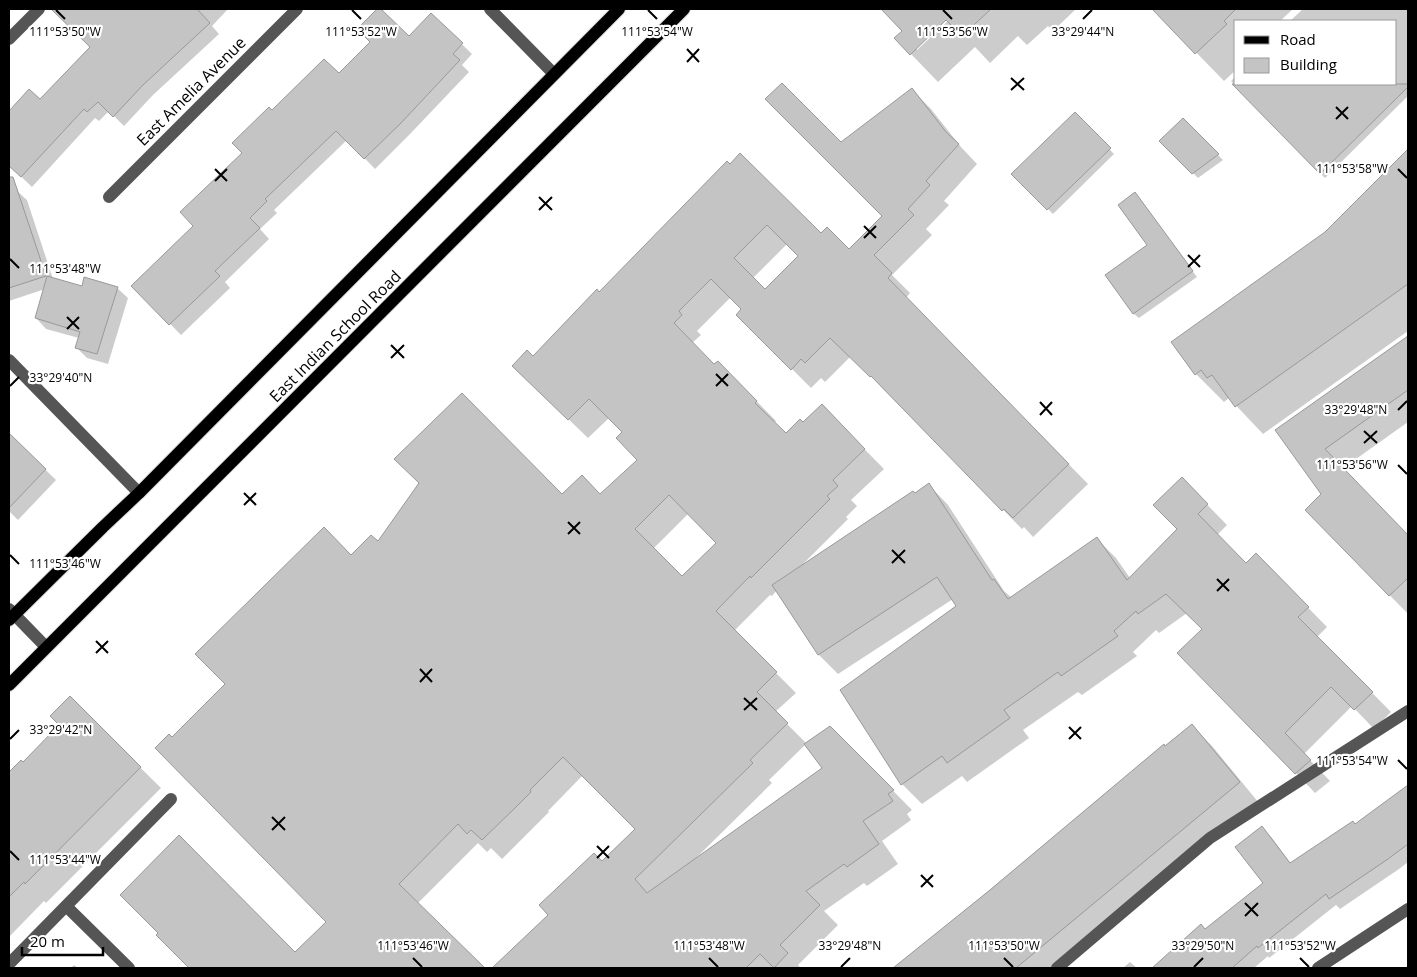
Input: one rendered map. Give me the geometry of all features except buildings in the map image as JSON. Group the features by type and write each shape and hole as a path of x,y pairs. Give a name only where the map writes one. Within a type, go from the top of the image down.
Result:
{"main road":[{"name":"East Indian School Road","path":"11,614 139,493 619,9"},
{"name":"East Indian School Road","path":"9,685 684,9"}],"street":[{"path":"9,39 39,9"},
{"name":"East Amelia Avenue","path":"108,197 297,9"},
{"path":"490,9 554,74"},
{"path":"9,360 139,493"},
{"path":"11,614 46,647"},
{"path":"1057,968 1210,838 1408,711"},
{"path":"9,964 171,799"},
{"path":"66,906 129,968"},
{"path":"1318,968 1408,909"}]}
